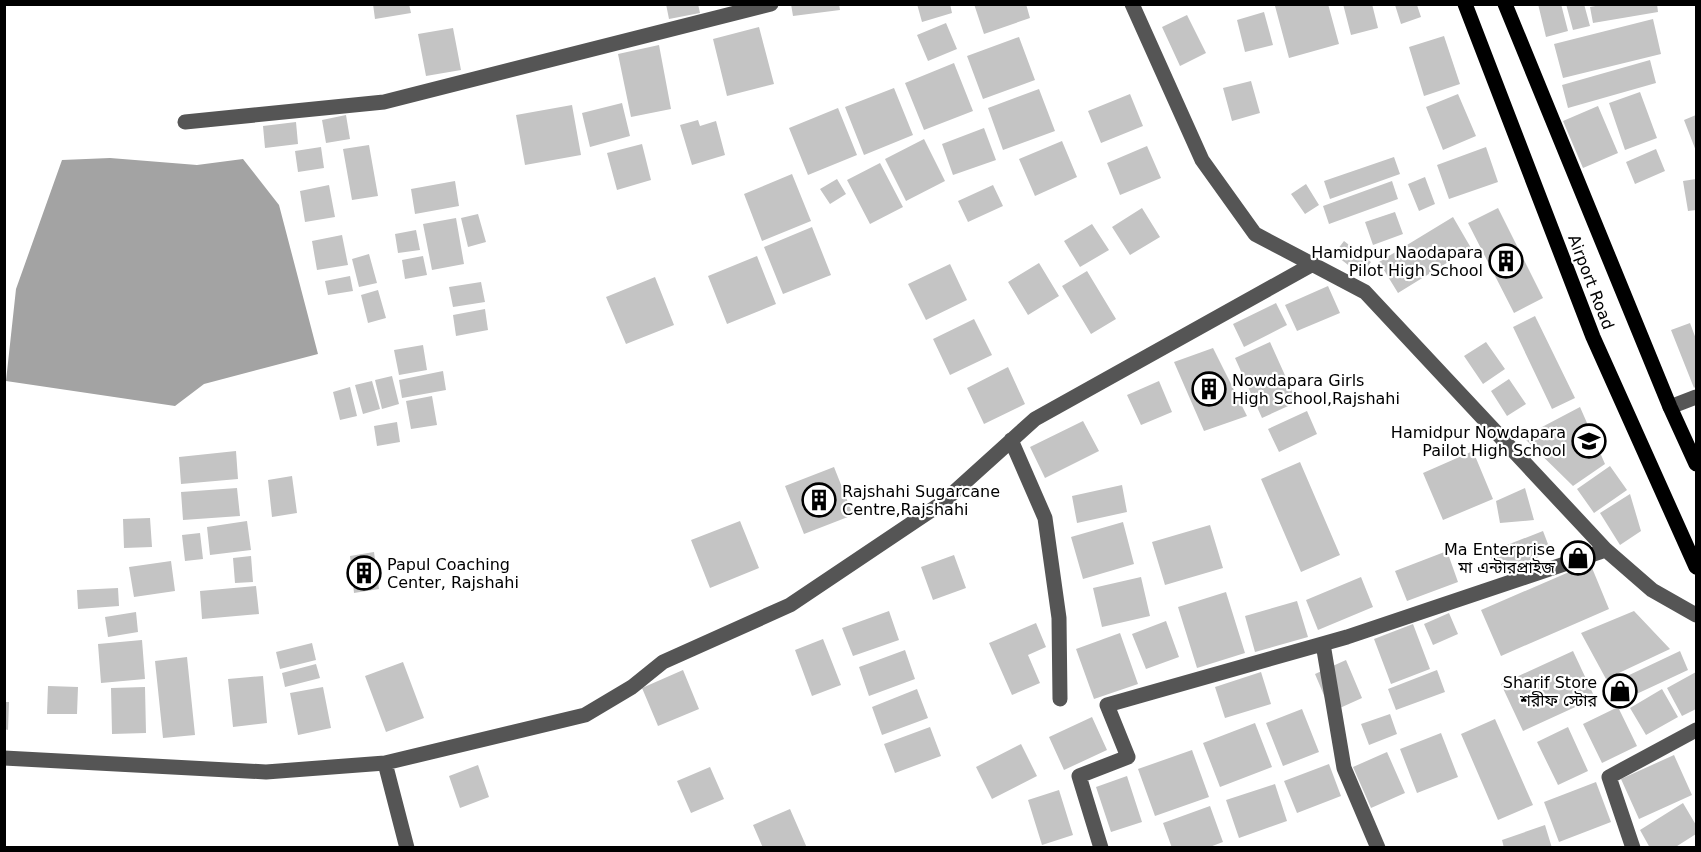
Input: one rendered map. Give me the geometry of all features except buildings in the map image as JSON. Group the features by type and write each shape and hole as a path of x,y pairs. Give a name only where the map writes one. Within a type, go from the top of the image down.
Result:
{"main road":[{"name":"Airport Road","path":"1465,4 1593,337 1696,567"},
{"name":"Airport Road","path":"1505,4 1696,464"}],"street":[{"path":"185,122 384,102 771,4"},
{"path":"1132,4 1202,160 1255,234 1365,292 1606,550 1652,590 1696,615"},
{"path":"4,758 266,771 385,763 585,715 632,687 663,662 790,605 942,502 1035,419 1313,264"},
{"path":"1670,406 1696,397"},
{"path":"1011,440 1045,518 1059,618 1060,699"},
{"path":"1101,848 1078,776 1128,757 1107,705 1323,644 1606,550"},
{"path":"1323,644 1344,768 1378,848"},
{"path":"1633,848 1609,777 1696,730"},
{"path":"385,763 407,848"}],"shaded area":[{"path":"110,158 197,165 243,159 279,205 318,354 204,384 175,406 6,381 16,289 62,160"}],"place":[{"name":"Hamidpur Naodapara Pilot High School","path":"1506,261"},
{"name":"Nowdapara Girls High School,Rajshahi","path":"1209,389"},
{"name":"Hamidpur Nowdapara Pailot High School","path":"1589,441"},
{"name":"Rajshahi Sugarcane Centre,Rajshahi","path":"819,500"},
{"name":"Ma Enterprise মা এন্টারপ্রাইজ","path":"1578,558"},
{"name":"Papul Coaching Center, Rajshahi","path":"364,573"},
{"name":"Sharif Store শরীফ স্টোর","path":"1620,691"}]}
